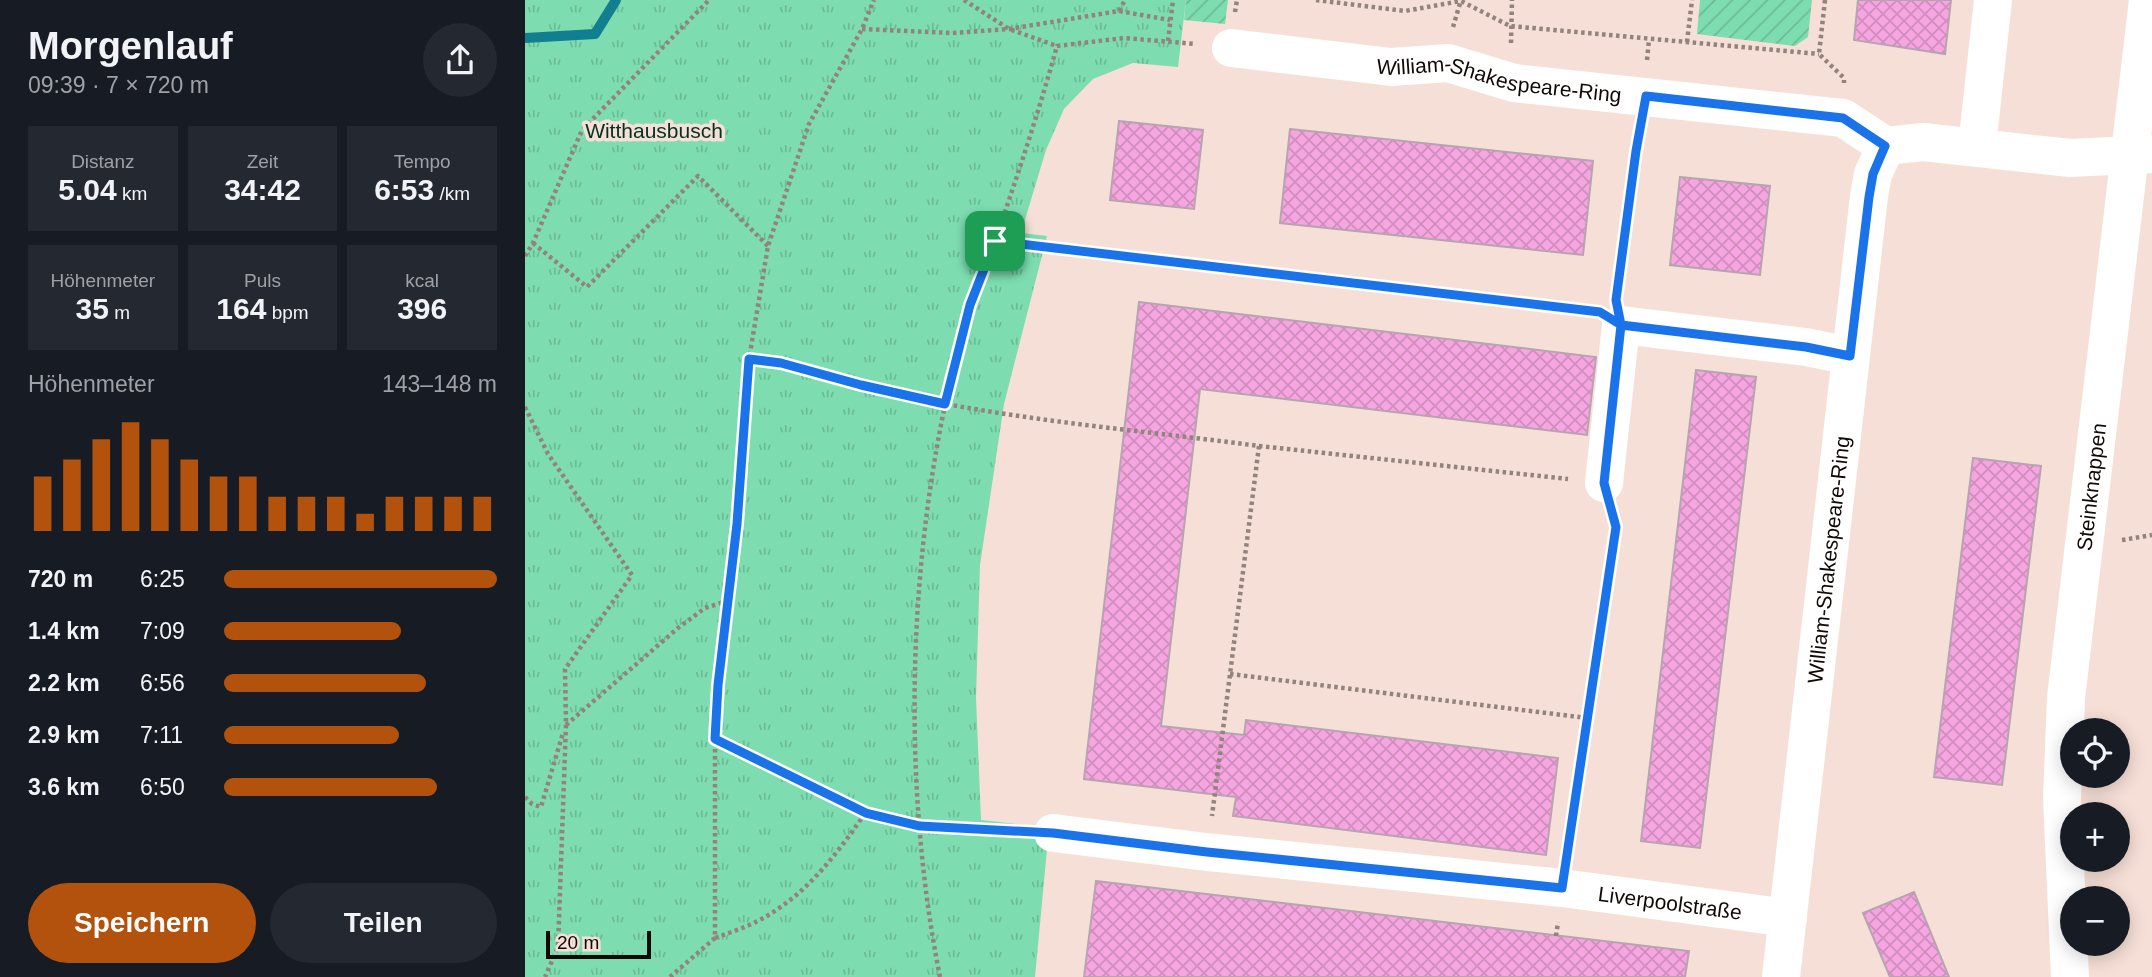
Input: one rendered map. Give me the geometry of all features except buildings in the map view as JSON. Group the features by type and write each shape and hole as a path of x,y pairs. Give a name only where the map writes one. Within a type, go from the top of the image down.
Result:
{"street":[{"path":"1976,147 1993,0"},
{"name":"Steinknappen","path":"2070,977 2062,798 2066,698 2140,155 2148,0"},
{"name":"William-Shakespeare-Ring","path":"1231,48 1391,67 1448,63 1514,83 1843,118 1885,146 1873,174 1869,197 1781,977"},
{"path":"1885,146 1923,142 2070,158 2140,155"},
{"path":"1604,483 1621,325 1806,347 1850,356"},
{"name":"Liverpoolstraße","path":"1053,833 1207,852 1562,888 1788,918"}],"path":[{"path":"525,256 582,130 709,0"},
{"path":"715,938 715,739 727,601 737,524 749,359 768,246 809,124 862,29 874,0"},
{"path":"964,0 1009,29 1057,46 1124,38 1231,48"},
{"path":"1119,10 1125,0"},
{"path":"1168,41 1173,0"},
{"path":"1316,0 1405,11 1461,1 1510,26 1819,54 1844,78 1843,118"},
{"path":"1687,42 1692,0"},
{"path":"1819,54 1825,0"},
{"path":"862,29 951,33 1009,29 1119,10 1170,20"},
{"path":"1621,325 1616,300 1646,96 1649,40"},
{"path":"940,977 927,899 916,743 917,627 924,546 945,404 970,305 995,241 1038,113 1057,46"},
{"path":"533,243 587,287 698,176 768,246"},
{"path":"995,241 1600,312 1621,325"},
{"path":"749,359 781,363 945,404 1259,446 1604,483 1616,527 1562,888"},
{"path":"525,407 548,454 632,575 565,669 566,724 558,947 545,977"},
{"path":"1207,852 1259,446"},
{"path":"525,797 541,807 546,799 566,724 678,628 705,608 727,601"},
{"path":"1230,674 1587,718"},
{"path":"715,739 866,813 920,826 1053,833"},
{"path":"670,977 715,938 752,924 786,904 837,853 866,813"}],"green space":[{"name":"Witthausbusch","path":"525,0 1186,0 1178,67 1133,63 1093,79 1064,109 1046,150 1021,233 1047,236 1004,404 980,565 976,698 981,820 1049,828 1035,977 525,977"},
{"path":"1186,0 1228,0 1225,24 1184,20"},
{"path":"1700,0 1812,0 1808,37 1795,46 1697,34"}],"waterway":[{"path":"525,38 595,34 616,0"}],"route":[{"path":"995,241 970,305 945,404 781,363 749,359 737,524 718,685 715,739 866,813 920,826 1053,833 1207,852 1562,888 1616,527 1604,483 1621,325 1806,347 1850,356 1869,197 1873,174 1885,146 1843,118 1646,96 1616,300 1621,325 1600,312 995,241"}]}
